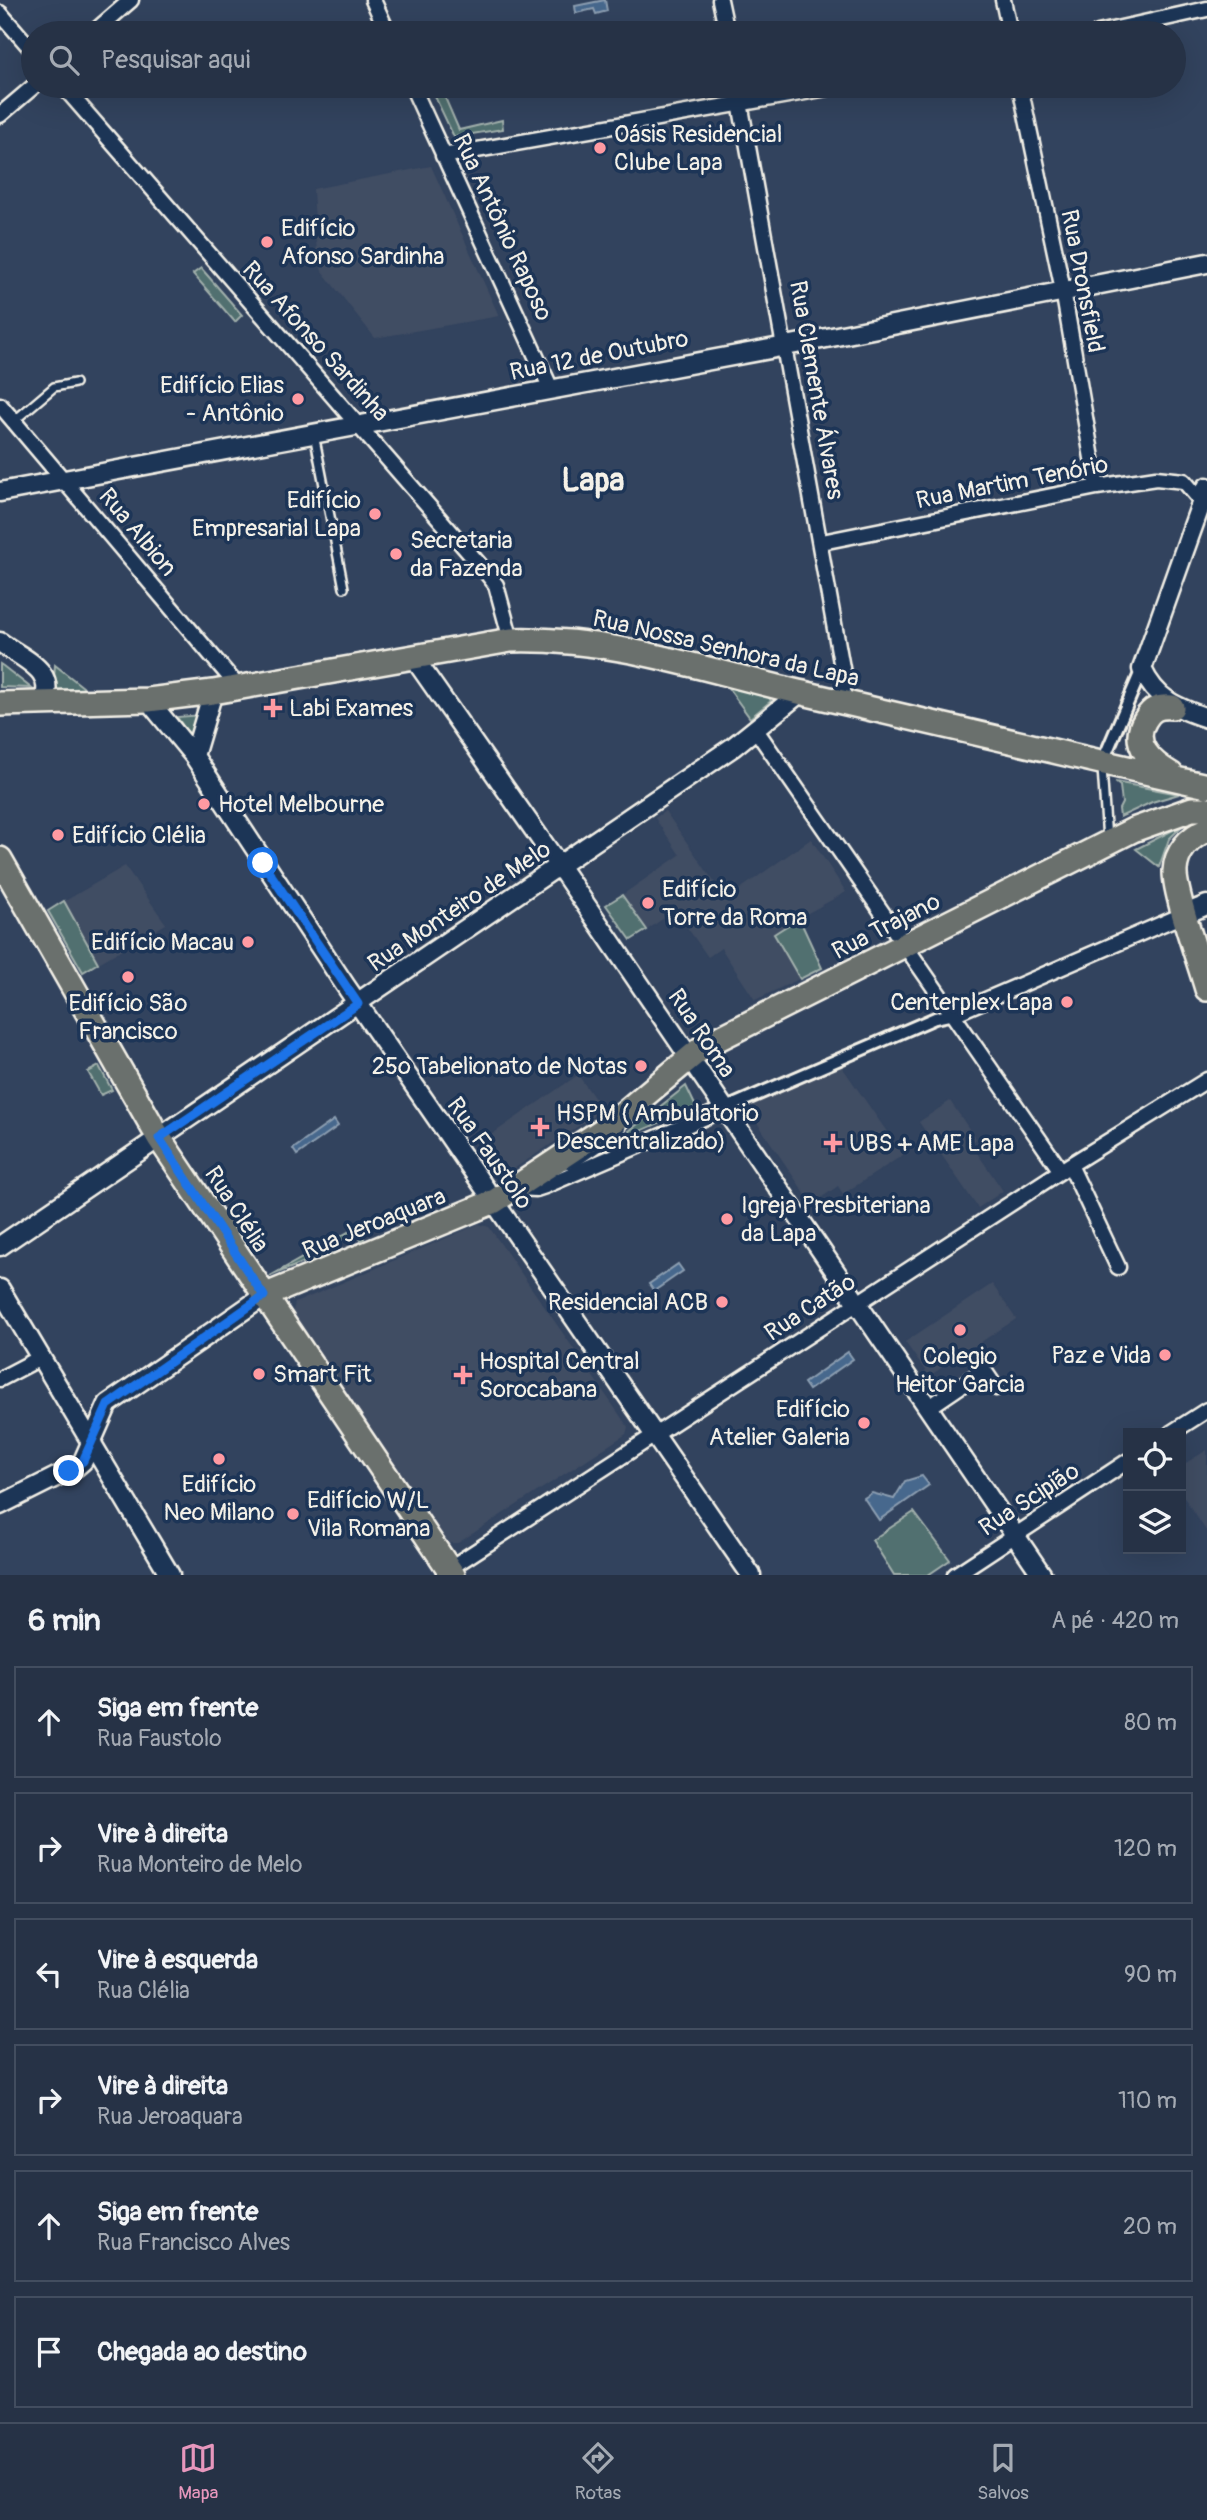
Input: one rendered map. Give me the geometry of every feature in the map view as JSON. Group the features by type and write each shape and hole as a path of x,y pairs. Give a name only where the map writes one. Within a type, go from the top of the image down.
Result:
{"main road":[{"name":"Rua Nossa Senhora da Lapa","path":"0,704 148,700 240,689 511,639 557,638 603,643 1102,764 1207,786"},
{"path":"1172,707 1158,706 1150,712 1141,726 1140,741 1154,764 1183,781"},
{"name":"Rua Trajano","path":"689,1058 710,1043 1108,844 1147,825 1200,809"},
{"path":"1203,831 1180,853 1175,873 1207,989"},
{"name":"Rua Clélia","path":"0,859 159,1138 447,1573"},
{"name":"Rua Jeroaquara","path":"264,1296 495,1201 625,1112 689,1058"}],"street":[{"path":"107,21 131,0"},
{"path":"373,0 383,21"},
{"path":"720,0 724,21"},
{"path":"1003,0 1007,21"},
{"path":"1152,21 1207,9"},
{"path":"0,13 21,37"},
{"path":"0,115 21,97"},
{"name":"Rua Afonso Sardinha","path":"73,98 342,409 362,426 496,585 511,639"},
{"name":"Rua Antônio Raposo","path":"417,98 551,389"},
{"name":"Rua Clemente Álvares","path":"740,98 822,542 844,680 843,690 836,700"},
{"path":"443,156 774,98"},
{"name":"Rua Dronsfield","path":"1023,98 1063,290 1097,486"},
{"name":"Rua 12 de Outubro","path":"0,492 786,346 1207,263"},
{"name":"Rua Albion","path":"0,405 240,689"},
{"name":"Rua Martim Tenório","path":"822,542 1097,486 1173,479 1191,485 1204,495"},
{"path":"1102,764 1142,669 1204,495"},
{"path":"0,642 46,676 49,686 43,704"},
{"name":"Rua Roma","path":"414,658 560,867 1042,1575"},
{"path":"1142,669 1172,707 1207,718"},
{"path":"194,756 213,692"},
{"name":"Rua Monteiro de Melo","path":"0,1247 560,867 756,730 801,692"},
{"name":"Rua Faustolo","path":"148,700 194,756 358,1004 751,1575"},
{"path":"756,730 953,1014 1066,1168 1118,1267"},
{"path":"516,1188 536,1189 545,1186 935,1018 953,1014 1207,905"},
{"name":"Rua Catão","path":"447,1573 655,1434 1207,1080"},
{"path":"0,1289 89,1443 170,1575"},
{"name":"Rua Jeroaquara","path":"0,1505 76,1467 83,1461 108,1405 264,1296"},
{"path":"0,1379 40,1358"},
{"path":"928,1408 981,1365 996,1388"},
{"path":"1179,1428 1207,1410"},
{"name":"Rua Scipião","path":"955,1575 1123,1464"}],"lane":[{"path":"14,421 54,387 75,383"},
{"path":"314,433 344,588"},
{"path":"1102,764 1108,844"}],"shaded area":[{"path":"431,166 499,316 375,338 322,271 317,254 313,189"},
{"path":"665,811 726,899 811,839 846,892 799,918 822,968 755,1000 721,948 708,957 675,910 647,930 622,895 680,855 655,818"},
{"path":"125,866 166,924 83,972 48,911"},
{"name":"UBS + AME Lapa","path":"842,1067 903,1155 843,1194 838,1186 812,1204 750,1112 752,1104"},
{"name":"HSPM ( Ambulatorio Descentralizado)","path":"578,1075 603,1110 506,1174 494,1174 475,1146"},
{"path":"950,1101 976,1139 971,1144 1003,1191 978,1208 919,1122"},
{"name":"Hospital Central Sorocabana","path":"479,1224 489,1227 628,1427 626,1434 458,1543 448,1543 292,1315 295,1303"},
{"name":"Colegio Heitor Garcia","path":"992,1284 1016,1319 929,1376 905,1342"},
{"path":"1207,1450 1207,1532 1186,1500 1186,1463"}],"green space":[{"path":"436,98 445,98 459,130 502,120 503,129 454,137"},
{"path":"201,268 242,315 235,322 193,274"},
{"path":"0,664 3,666 31,688 0,687"},
{"path":"55,665 83,687 84,692 57,695 53,691"},
{"path":"726,685 768,696 771,701 750,718"},
{"path":"202,715 195,744 177,717"},
{"path":"1115,782 1179,794 1152,802 1120,817 1120,786"},
{"path":"1183,825 1169,839 1159,867 1136,849"},
{"path":"622,895 647,930 631,940 606,905"},
{"path":"64,901 98,963 83,972 48,911"},
{"path":"799,918 822,968 800,979 774,934"},
{"path":"99,1066 112,1090 101,1095 88,1072"},
{"path":"686,1086 696,1107 629,1136 629,1131"},
{"path":"359,1226 364,1239 361,1240 358,1234 334,1243 337,1249 270,1276"},
{"path":"914,1512 950,1560 928,1575 894,1575 872,1540"}],"water":[{"path":"605,0 607,11 596,14 594,9 576,13 575,6"},
{"path":"334,1120 338,1126 297,1155 293,1149"},
{"path":"678,1264 683,1271 654,1291 649,1284"},
{"path":"848,1352 853,1359 809,1390 804,1383"},
{"path":"922,1476 929,1485 879,1520 864,1498 872,1493 894,1499 905,1481"}],"place":[{"name":"Oásis Residencial Clube Lapa","path":"600,148"},
{"name":"Edifício Afonso Sardinha","path":"267,242"},
{"name":"Edifício Elias - Antônio","path":"298,399"},
{"name":"Edifício Empresarial Lapa","path":"375,514"},
{"name":"Secretaria da Fazenda","path":"396,554"},
{"name":"Labi Exames","path":"273,708"},
{"name":"Hotel Melbourne","path":"204,804"},
{"name":"Edifício Clélia","path":"58,835"},
{"name":"Edifício Torre da Roma","path":"648,903"},
{"name":"Edifício Macau","path":"248,942"},
{"name":"Edifício São Francisco","path":"128,977"},
{"name":"Centerplex Lapa","path":"1067,1002"},
{"name":"25º Tabelionato de Notas","path":"641,1066"},
{"name":"HSPM ( Ambulatorio Descentralizado)","path":"540,1127"},
{"name":"UBS + AME Lapa","path":"833,1143"},
{"name":"Igreja Presbiteriana da Lapa","path":"727,1219"},
{"name":"Residencial ACB","path":"722,1302"},
{"name":"Colegio Heitor Garcia","path":"960,1330"},
{"name":"Paz e Vida","path":"1165,1355"},
{"name":"Smart Fit","path":"259,1374"},
{"name":"Hospital Central Sorocabana","path":"463,1375"},
{"name":"Edifício Atelier Galeria","path":"864,1423"},
{"name":"Edifício Neo Milano","path":"219,1459"},
{"name":"Edifício W/L Vila Romana","path":"293,1514"}],"district":[{"name":"Lapa","path":"593,480"}],"route":[{"path":"69,1471 83,1461 94,1430 108,1405 264,1296 159,1138 358,1004 263,863"}]}
